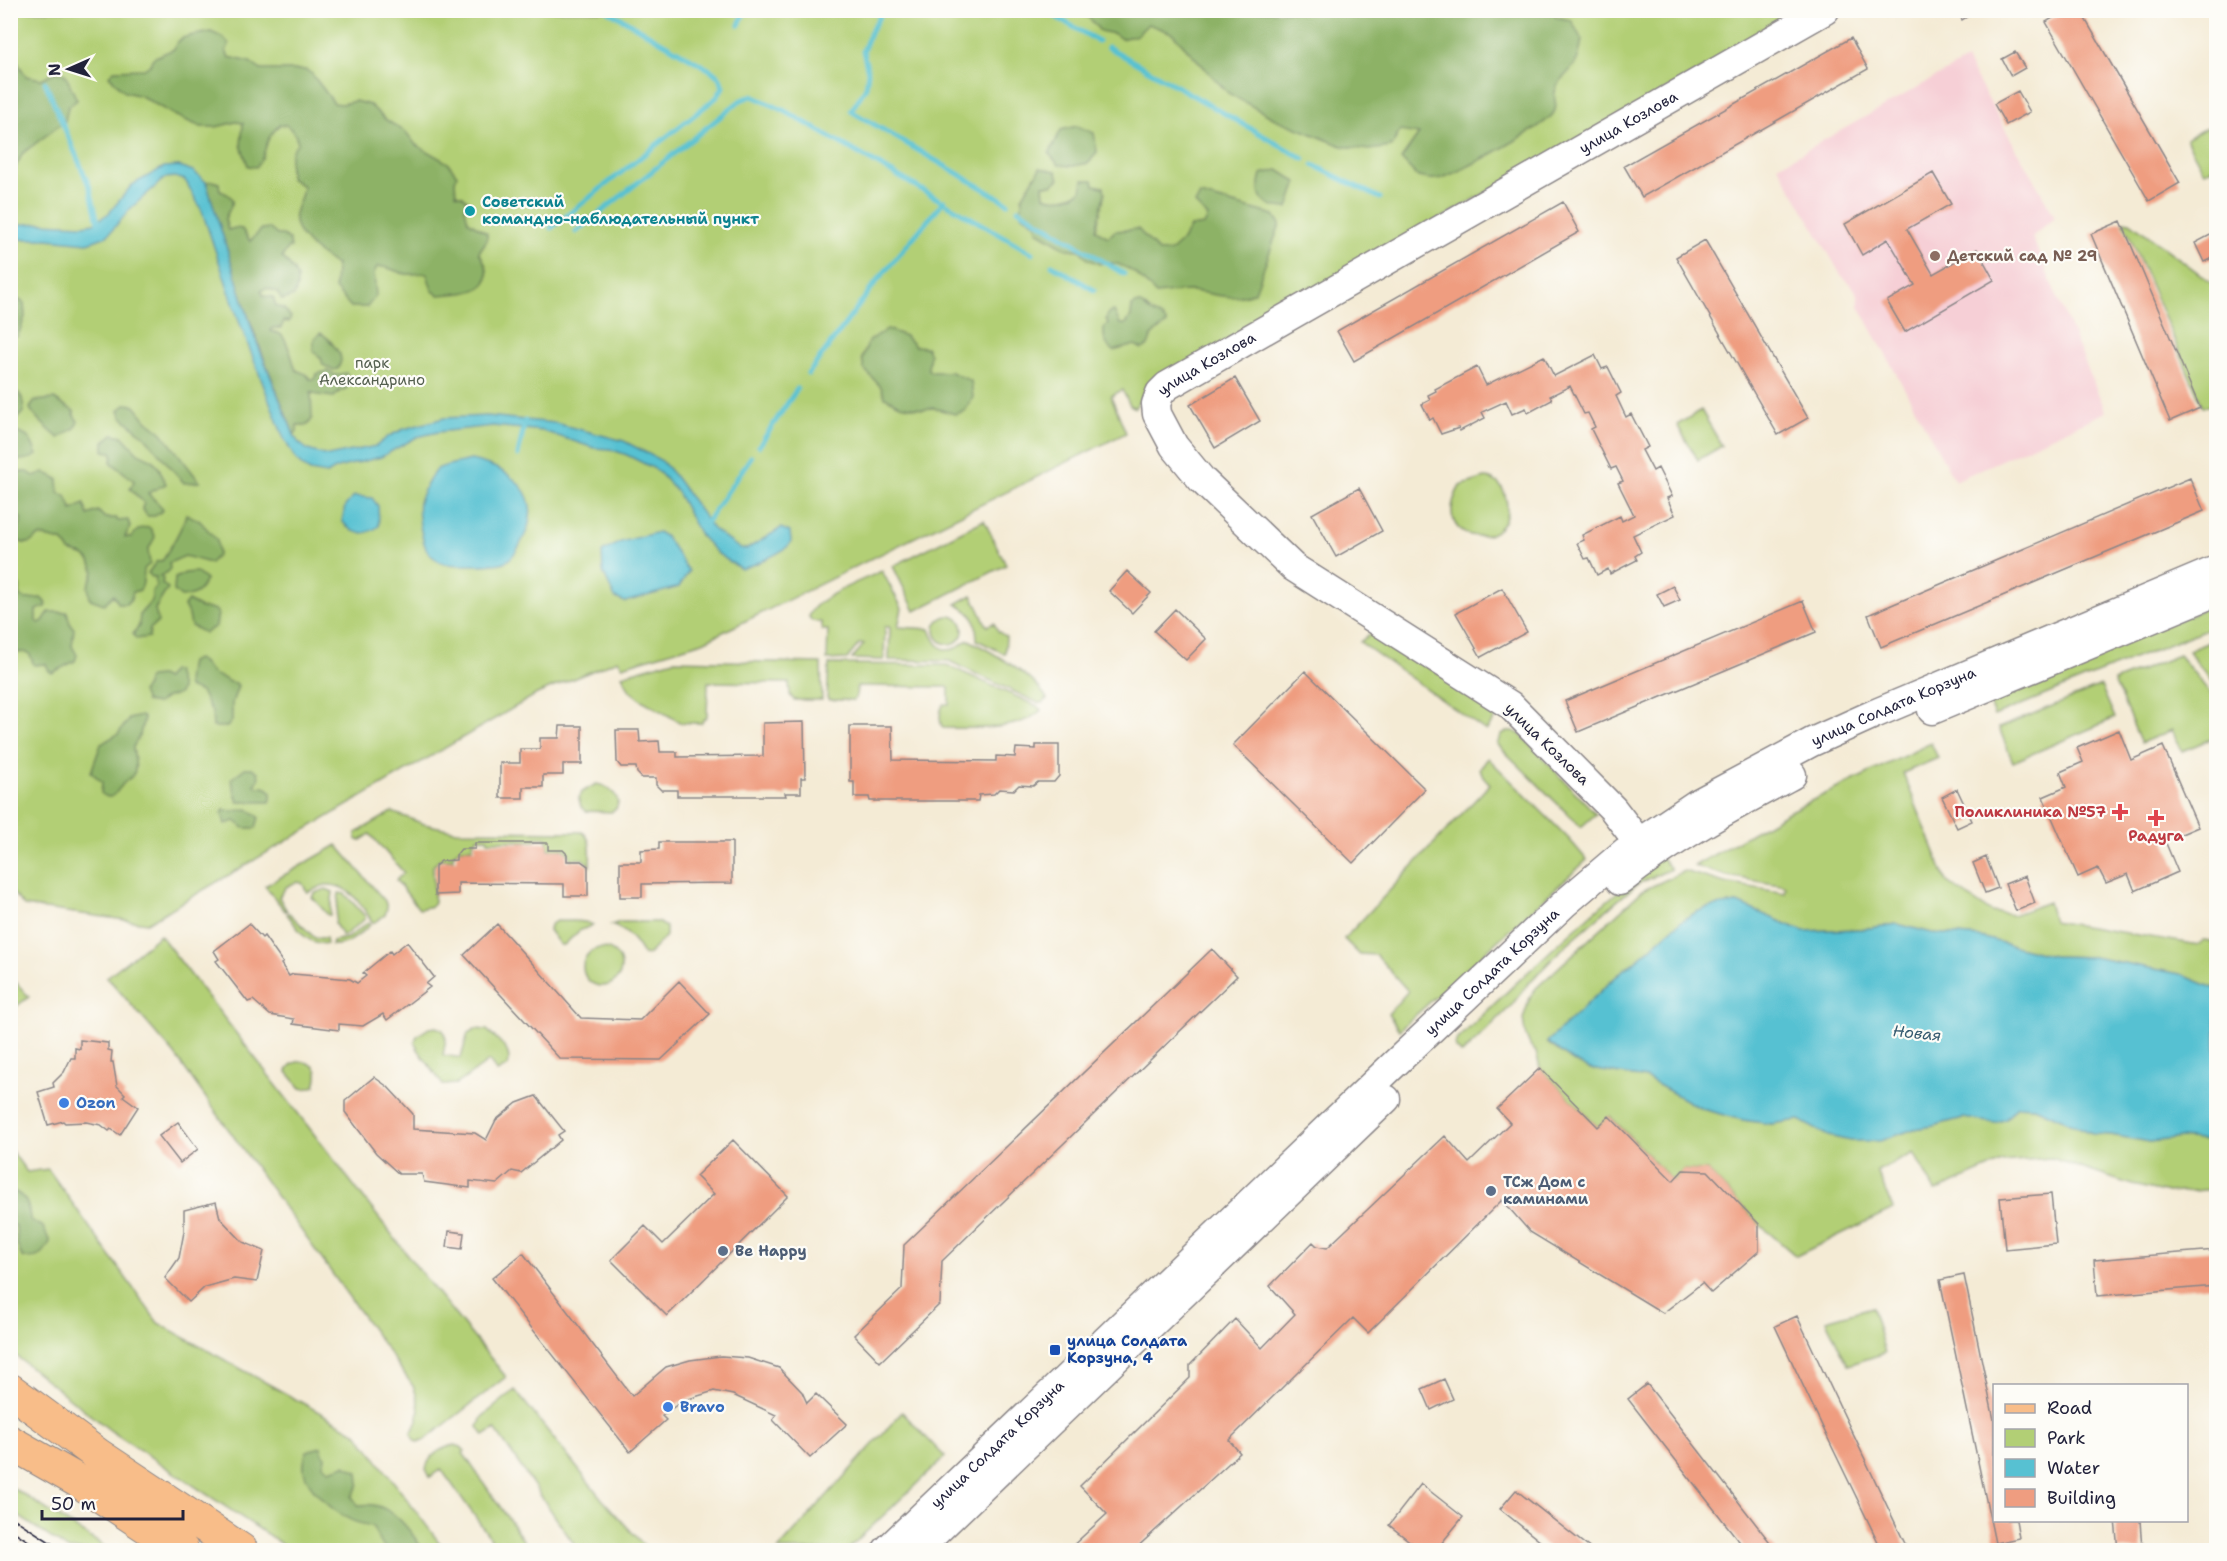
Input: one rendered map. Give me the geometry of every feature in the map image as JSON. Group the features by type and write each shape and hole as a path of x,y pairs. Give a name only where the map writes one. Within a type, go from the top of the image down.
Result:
{"main road":[{"path":"10,1390 98,1455 241,1551"},
{"path":"10,1442 80,1482 182,1551"}],"street":[{"name":"улица Козлова","path":"1645,849 1608,803 1510,705 1293,567 1188,466 1161,424 1156,404 1160,393 1167,386 1825,10"},
{"name":"улица Солдата Корзуна","path":"916,1551 1541,951 1616,883 1645,849 1696,804 1812,742 1874,714 2217,570"},
{"name":"улица Солдата Корзуна","path":"887,1551 1557,910 1605,867 1706,821 1821,759 1882,731 2217,592"}],"shaded area":[{"name":"Детский сад № 29","path":"1966,60 2055,217 2032,237 2106,412 1955,481 1859,306 1855,290 1841,275 1778,166"}],"green space":[{"name":"парк Александрино","path":"10,11 1804,11 1151,384 1144,391 1135,408 1130,405 1122,390 1111,396 1126,433 703,642 622,666 618,660 537,694 147,923 24,906 11,891"},
{"path":"1065,11 1554,11 1556,17 1571,20 1582,40 1574,66 1556,87 1556,105 1553,114 1533,130 1478,161 1445,176 1431,179 1418,177 1401,159 1419,134 1400,131 1391,147 1369,150 1342,146 1275,119 1228,93 1172,33 1148,24 1137,35 1121,39 1115,34 1100,31 1088,17"},
{"path":"211,32 224,38 229,44 226,51 229,57 250,62 261,70 306,70 312,74 334,103 355,101 370,105 386,120 406,132 416,145 448,163 457,175 456,194 468,201 465,208 468,221 487,233 487,240 479,252 488,275 485,283 471,291 438,295 432,290 427,274 407,274 385,267 377,267 374,273 376,296 367,307 351,307 335,289 336,265 308,244 295,222 303,186 290,178 291,155 298,143 291,129 286,125 279,125 269,138 263,156 256,167 248,166 241,145 243,123 201,127 141,96 125,92 109,76 114,70 144,69 150,65 153,58 174,49 180,40"},
{"path":"11,59 16,60 26,76 41,79 55,72 65,74 77,100 68,107 65,121 23,153 11,176"},
{"path":"2216,122 2216,166 2204,172 2186,139"},
{"path":"1077,126 1094,133 1097,152 1089,163 1073,166 1059,165 1049,154 1061,130"},
{"path":"1040,168 1056,171 1059,179 1052,185 1043,185 1044,196 1049,198 1068,197 1081,191 1083,180 1093,180 1094,185 1104,187 1105,193 1096,230 1108,237 1115,231 1138,229 1159,252 1171,251 1181,242 1190,227 1204,225 1208,217 1195,204 1200,195 1274,215 1280,224 1255,292 1237,297 1189,291 1156,294 1123,266 1116,263 1099,264 1087,259 1080,250 1067,249 1037,231 1036,224 1021,214 1022,198"},
{"path":"1278,170 1297,182 1288,208 1273,206 1263,200 1260,195 1261,174"},
{"path":"206,182 219,183 220,191 232,200 225,219 228,230 242,229 250,241 262,229 269,228 277,235 283,235 289,240 291,247 282,257 296,274 297,283 294,296 282,300 277,292 266,288 261,291 264,296 273,297 276,306 284,309 291,317 289,322 284,321 281,328 272,328 271,331 283,336 296,370 306,374 310,379 328,371 335,375 346,373 349,379 347,388 334,397 311,392 312,419 308,425 297,425 294,435 257,341 224,246"},
{"path":"2123,221 2130,222 2216,286 2216,402 2203,407"},
{"path":"10,294 24,303 25,317 18,336 11,338"},
{"path":"1138,303 1161,317 1167,324 1152,335 1148,346 1142,349 1135,345 1113,351 1106,343 1104,335 1104,328 1108,324 1106,319 1108,313 1114,311 1120,324 1126,324 1131,316 1132,306"},
{"path":"887,329 905,336 915,346 926,347 930,354 928,369 931,372 951,372 971,381 973,397 965,411 955,414 934,408 922,409 900,405 885,397 881,387 864,369 862,358 869,341"},
{"path":"320,333 329,339 340,354 341,361 338,369 333,370 323,365 321,358 313,351 314,339"},
{"path":"11,390 19,393 22,398 24,411 18,418 11,417"},
{"path":"54,399 74,411 74,416 78,421 75,428 59,438 38,419 30,408 35,401"},
{"path":"126,404 134,405 146,420 162,433 200,482 184,483 145,437 122,417 119,410"},
{"path":"1701,410 1722,446 1698,460 1677,425"},
{"path":"11,422 15,432 29,439 37,455 11,462"},
{"path":"113,434 122,436 138,453 153,460 159,468 166,484 148,493 163,510 155,516 147,516 142,508 144,503 130,489 134,481 111,462 113,457 111,452 104,451 104,442"},
{"path":"20,472 28,472 34,476 44,472 58,479 59,493 66,496 72,510 84,504 88,515 98,511 105,518 116,518 118,521 128,520 130,527 125,537 132,537 141,528 150,528 155,537 148,550 150,564 144,569 142,587 133,592 126,604 119,604 113,595 104,604 90,599 88,586 94,572 90,561 85,556 70,551 62,541 40,536 29,543 19,541 17,533 21,518 11,516 11,505 15,501 10,486 12,479"},
{"path":"1485,478 1495,481 1502,488 1505,495 1506,514 1500,527 1489,534 1475,536 1463,532 1454,522 1452,507 1460,486"},
{"path":"186,514 199,520 217,540 218,555 210,563 185,556 169,563 168,572 160,576 163,579 162,584 168,588 155,609 158,622 150,629 149,637 136,639 133,634 139,626 140,614 150,602 152,591 157,586 156,577 148,573 156,562 163,560"},
{"path":"984,520 1006,565 915,611 893,566"},
{"path":"882,571 902,608 898,627 930,629 936,642 946,650 956,648 969,640 1023,673 1047,699 1043,703 1038,703 949,661 889,660 890,627 885,627 884,660 852,659 864,644 859,644 847,659 827,660 828,630 822,630 821,622 812,621 809,617 812,610 840,590"},
{"path":"196,572 206,580 204,584 190,596 181,597 174,591 175,578 185,573"},
{"path":"12,578 20,586 20,597 41,598 46,603 46,607 36,610 36,621 39,623 49,612 67,612 74,629 72,646 77,655 75,661 52,673 46,664 34,665 28,653 18,652 11,648 13,633 11,621 16,615 12,613"},
{"path":"972,595 987,626 994,623 998,631 1006,637 1005,654 977,640 976,627 971,614 956,604"},
{"path":"188,601 201,608 214,609 218,613 216,626 205,633 191,626 184,606"},
{"path":"2216,604 2216,625 1994,716 1987,698"},
{"path":"949,616 959,620 963,630 959,640 949,644 939,640 935,630 939,620"},
{"path":"1370,634 1374,634 1498,709 1497,716 1486,731 1360,642"},
{"path":"2216,639 2216,687 2188,651"},
{"path":"2179,655 2216,700 2216,737 2182,751 2172,730 2141,743 2114,681"},
{"path":"197,659 214,674 238,686 232,703 232,721 227,727 213,727 212,712 201,692 188,687 190,662"},
{"path":"674,660 821,663 822,700 794,700 790,695 789,683 708,682 707,717 701,723 681,723 630,691 622,675"},
{"path":"829,664 947,665 1037,706 1041,710 1021,722 1008,725 943,728 940,713 944,704 949,704 949,687 857,686 854,700 829,700 827,698"},
{"path":"172,671 176,671 180,692 157,704 146,702 142,692 147,686 149,677 160,676 166,679"},
{"path":"2101,686 2115,718 2013,762 1999,728"},
{"path":"141,716 144,718 140,735 133,747 136,764 134,773 114,795 105,796 101,793 102,782 91,772 101,744 118,734 129,719"},
{"path":"1507,731 1520,734 1596,814 1581,827 1497,744 1502,734"},
{"path":"1931,743 1938,758 1903,773 1947,882 1991,912 2013,915 2048,902 2053,921 2199,945 2204,940 2216,942 2216,989 2180,974 2093,957 2052,956 1980,937 1932,933 1897,924 1863,929 1803,931 1737,903 1706,908 1624,969 1547,1043 1573,1061 1590,1069 1646,1078 1702,1109 1743,1120 1771,1124 1799,1120 1898,1135 1963,1118 2006,1119 2017,1106 2035,1107 2094,1134 2150,1142 2181,1138 2216,1142 2216,1189 2168,1193 2132,1185 2051,1158 2002,1162 1935,1191 1914,1153 1877,1171 1893,1209 1796,1256 1759,1224 1708,1171 1683,1170 1673,1181 1610,1116 1598,1127 1540,1068 1536,1052 1525,1033 1523,1019 1534,990 1642,891 1684,871 1725,883 1785,893 1786,886 1727,876 1694,866 1790,811"},
{"path":"1488,758 1587,860 1399,1030 1388,1014 1408,991 1376,955 1359,954 1344,939 1490,784 1480,769"},
{"path":"245,768 252,768 258,772 259,779 255,785 271,792 270,802 238,802 231,779"},
{"path":"596,784 613,793 618,803 616,809 611,812 586,811 581,807 579,798 582,792"},
{"path":"248,809 259,817 256,828 244,828 235,821 225,824 222,813 224,810"},
{"path":"392,812 424,824 457,831 582,832 589,843 590,866 583,859 570,859 564,849 549,849 546,838 536,838 535,841 488,841 487,838 477,838 473,841 473,848 460,848 453,855 453,859 440,859 433,866 434,902 432,906 419,909 396,880 404,873 370,834 360,841 356,839 356,833"},
{"path":"337,845 385,901 387,908 385,915 373,923 349,892 334,885 326,885 307,892 302,883 296,882 286,887 279,897 287,911 265,886"},
{"path":"1661,857 1671,869 1637,884 1566,945 1527,985 1511,1006 1462,1054 1455,1047 1456,1041 1556,946 1607,900"},
{"path":"326,889 333,892 330,915 312,897 315,893"},
{"path":"339,893 345,894 365,916 365,919 345,935 342,935 335,924"},
{"path":"289,913 315,938 326,938 327,944 313,941 303,935 287,914"},
{"path":"556,921 580,921 593,925 579,931 564,945 560,945 549,930 550,925"},
{"path":"369,922 370,925 353,939 343,944 332,945 333,941 347,938"},
{"path":"620,922 658,922 666,927 666,936 648,955 643,954 630,936 611,925"},
{"path":"160,935 430,1284 506,1377 426,1439 417,1442 411,1434 419,1410 413,1386 175,1055 107,977"},
{"path":"602,948 615,954 621,967 615,980 602,986 589,980 583,967 589,954"},
{"path":"10,976 29,997 11,1010 10,1010"},
{"path":"436,1027 443,1030 446,1039 443,1055 461,1058 468,1033 475,1029 487,1030 506,1050 508,1066 497,1072 489,1061 457,1084 443,1085 415,1042 417,1036 429,1028"},
{"path":"301,1061 311,1064 316,1069 315,1086 301,1088 287,1072 290,1066"},
{"path":"10,1149 27,1172 48,1169 158,1323 357,1433 445,1550 291,1550 111,1431 11,1352"},
{"path":"11,1190 23,1198 28,1205 30,1220 43,1227 50,1242 45,1251 36,1257 22,1257 17,1244 16,1226 11,1224"},
{"path":"1872,1307 1885,1353 1848,1365 1826,1320"},
{"path":"515,1390 602,1499 648,1550 578,1550 495,1429 484,1436 478,1427 482,1417"},
{"path":"902,1412 945,1457 847,1550 778,1550"},
{"path":"455,1445 465,1451 463,1453 530,1550 499,1550 441,1469 430,1477 426,1469 430,1459 440,1450"},
{"path":"321,1447 325,1458 323,1465 330,1470 345,1465 358,1472 359,1484 352,1497 358,1505 381,1507 395,1515 412,1534 421,1547 420,1550 388,1550 381,1543 372,1526 351,1520 321,1498 306,1477 304,1460 307,1451"},
{"path":"10,1486 110,1550 69,1550 11,1511"}],"water":[{"path":"179,166 193,171 206,182 254,335 294,435 298,442 308,450 328,456 376,446 389,436 404,429 444,418 487,416 555,423 624,441 662,461 713,529 739,548 747,549 781,528 790,532 791,542 776,554 741,569 718,554 700,535 677,492 657,470 610,449 594,448 543,431 493,426 438,432 417,437 381,457 337,468 327,474 310,471 295,458 284,439 239,321 202,211 185,180 175,177 165,178 131,208 107,236 88,243 47,239 11,239 11,225 94,223 109,213 132,185 164,167"},
{"path":"471,460 486,464 512,477 527,497 530,509 529,523 523,539 510,559 502,563 456,565 443,563 429,553 424,542 419,520 420,499 434,472 447,465"},
{"path":"354,496 372,498 378,506 379,526 368,532 359,533 350,529 342,521 345,506"},
{"path":"658,532 666,537 689,571 679,587 625,602 615,598 603,572 602,552 621,542"},
{"name":"Новая","path":"1737,903 1803,931 1863,929 1897,924 1932,933 1980,937 2052,956 2093,957 2180,974 2216,989 2216,1142 2181,1138 2150,1142 2094,1134 2035,1107 2017,1106 2006,1119 1995,1123 1963,1118 1914,1129 1880,1141 1851,1141 1828,1136 1799,1120 1771,1124 1743,1120 1702,1109 1646,1078 1590,1069 1573,1061 1547,1042 1624,969 1672,928 1693,914 1708,908"}],"building":[{"path":"1957,10 1978,10 1962,20"},
{"path":"2066,10 2080,10 2180,183 2149,201 2046,22"},
{"path":"1851,38 1868,69 1642,197 1624,166"},
{"path":"2015,52 2025,68 2011,76 2002,59"},
{"path":"2018,91 2030,112 2006,125 1994,104"},
{"path":"1933,173 1951,204 1907,229 1933,274 1977,249 1994,280 1905,332 1887,301 1915,285 1888,239 1862,255 1845,224"},
{"path":"1563,202 1579,232 1354,361 1337,331"},
{"path":"2121,221 2200,408 2170,421 2091,234"},
{"path":"2216,232 2216,256 2204,262 2195,243"},
{"path":"1705,240 1808,418 1778,435 1676,257"},
{"path":"1595,355 1602,369 1608,367 1621,393 1616,396 1626,417 1631,414 1648,447 1642,450 1653,471 1658,468 1672,496 1667,498 1675,515 1633,535 1641,552 1635,556 1637,560 1610,574 1608,569 1597,575 1589,558 1585,559 1577,543 1584,540 1582,535 1620,516 1622,521 1634,515 1618,483 1623,481 1616,467 1611,469 1591,429 1595,427 1588,413 1584,414 1570,386 1550,396 1552,400 1528,413 1526,408 1512,414 1506,401 1482,412 1485,418 1460,431 1459,428 1441,434 1433,418 1430,420 1422,404 1430,400 1428,395 1436,391 1435,389 1477,367 1486,385 1544,356 1554,376"},
{"path":"1235,378 1260,421 1215,448 1190,405"},
{"path":"2190,478 2204,511 1881,647 1868,615"},
{"path":"1359,488 1382,531 1336,557 1312,514"},
{"path":"1127,571 1151,593 1132,613 1109,591"},
{"path":"1673,586 1680,600 1664,607 1657,594"},
{"path":"1502,588 1527,632 1481,657 1456,613"},
{"path":"1803,601 1816,632 1578,732 1565,701"},
{"path":"1175,609 1206,639 1186,660 1154,631"},
{"path":"1305,671 1425,789 1353,863 1233,745"},
{"path":"804,722 805,778 801,778 801,793 785,793 786,796 677,796 677,790 661,790 656,785 656,778 642,778 637,773 636,767 621,767 617,762 616,730 639,730 640,742 659,741 660,752 677,752 677,757 763,756 763,723"},
{"path":"560,726 582,726 582,764 563,764 563,775 543,775 543,787 523,787 523,798 500,798 500,763 520,763 520,749 540,749 540,738 559,738"},
{"path":"850,726 892,726 893,760 996,761 996,756 1015,757 1016,748 1036,749 1036,745 1059,745 1059,776 1054,782 1038,782 1033,786 1019,785 1014,790 999,789 994,794 979,795 978,801 870,801 869,797 854,797 854,782 850,782"},
{"name":"Поликлиника №57","path":"2119,730 2131,760 2163,746 2198,827 2165,841 2178,872 2135,891 2128,874 2106,883 2098,868 2078,877 2043,797 2066,787 2060,772 2083,762 2077,748"},
{"path":"1957,789 1972,821 1957,828 1942,797"},
{"path":"659,842 732,842 732,883 642,884 642,897 620,897 620,862 641,862 641,850 659,849"},
{"path":"475,843 548,843 548,850 563,850 567,854 567,861 581,861 588,866 588,896 564,896 564,884 458,883 458,894 435,895 435,866 441,861 456,860 456,855 461,849 475,849"},
{"path":"1986,857 1998,888 1985,893 1973,863"},
{"path":"2025,876 2035,903 2016,911 2005,884"},
{"path":"249,924 262,938 264,936 283,963 281,964 289,976 293,974 350,979 357,983 366,976 363,973 390,951 392,954 407,942 434,977 426,984 430,987 387,1020 383,1014 363,1026 339,1024 339,1030 293,1024 294,1019 270,1015 253,1000 248,1002 216,961 219,959 214,951"},
{"path":"497,924 581,1018 640,1020 679,981 710,1014 661,1060 560,1059 464,955"},
{"path":"1212,949 1237,976 942,1261 940,1304 880,1362 854,1335 902,1289 904,1245"},
{"path":"80,1040 108,1043 108,1050 112,1051 111,1062 113,1062 117,1086 125,1094 123,1096 138,1107 120,1135 101,1125 86,1122 65,1123 63,1121 48,1125 38,1092 54,1087 53,1083 64,1072 71,1058 75,1058 75,1048 80,1049"},
{"path":"1540,1068 1598,1127 1609,1116 1673,1181 1683,1170 1708,1171 1759,1224 1759,1251 1711,1293 1702,1283 1663,1313 1530,1232 1502,1200 1368,1333 1353,1318 1229,1440 1240,1453 1134,1550 1068,1550 1107,1514 1080,1486 1190,1378 1190,1365 1235,1319 1262,1348 1295,1314 1270,1286 1313,1242 1317,1246 1327,1248 1445,1136 1469,1163 1510,1123 1497,1109"},
{"path":"374,1077 388,1087 413,1114 413,1129 475,1133 486,1140 496,1120 517,1103 536,1096 564,1131 558,1135 561,1140 521,1173 512,1171 497,1184 470,1181 470,1188 424,1182 422,1174 399,1174 376,1153 345,1112 345,1101"},
{"path":"178,1122 198,1149 180,1163 159,1136"},
{"path":"733,1140 788,1196 667,1316 611,1260 645,1226 663,1244 714,1194 696,1176"},
{"path":"2051,1194 2056,1244 2005,1249 2000,1198"},
{"path":"216,1202 220,1218 243,1242 264,1251 257,1282 234,1279 205,1287 189,1302 165,1278 179,1258 184,1232 184,1210"},
{"path":"449,1231 464,1233 462,1249 447,1247"},
{"path":"2216,1250 2216,1286 2097,1296 2094,1260"},
{"path":"523,1253 632,1396 666,1367 690,1360 721,1356 748,1358 779,1368 802,1392 807,1403 816,1394 847,1424 810,1458 773,1420 776,1415 733,1395 714,1391 682,1401 662,1416 666,1420 630,1452 492,1278"},
{"path":"1964,1275 1993,1415 1993,1522 2016,1522 2019,1538 1995,1543 1940,1280"},
{"path":"1797,1316 1908,1550 1882,1550 1833,1449 1775,1326"},
{"path":"1444,1379 1453,1399 1431,1410 1422,1389"},
{"path":"1647,1384 1776,1550 1746,1550 1628,1399"},
{"path":"1421,1484 1463,1517 1436,1550 1421,1550 1389,1525"},
{"path":"1516,1490 1592,1550 1551,1550 1500,1509"},
{"path":"2115,1522 2140,1522 2142,1550 2118,1550"}],"waterway":[{"path":"551,228 717,97 723,87 720,78 712,71 607,10"},
{"path":"739,25 745,10"},
{"path":"883,10 863,51 868,72 866,87 851,111 1008,203"},
{"path":"1044,10 1098,41"},
{"path":"1108,47 1304,159"},
{"path":"45,82 90,188 99,226"},
{"path":"576,232 741,100 752,96 783,110 1032,253"},
{"path":"1313,165 1380,198"},
{"path":"808,374 877,281 944,201"},
{"path":"1018,209 1124,274"},
{"path":"1052,265 1094,290"},
{"path":"759,446 797,389"},
{"path":"518,455 525,421"},
{"path":"704,526 751,457"}],"tram line":[{"path":"10,1516 62,1550"},
{"path":"10,1529 42,1550"}],"place":[{"name":"Советский командно-наблюдательный пункт","path":"470,211"},
{"name":"Детский сад № 29","path":"1935,256"},
{"name":"Поликлиника №57","path":"2120,812"},
{"name":"Радуга","path":"2156,818"},
{"name":"Ozon","path":"64,1103"},
{"name":"ТСж Дом с каминами","path":"1491,1191"},
{"name":"Be Happy","path":"723,1251"},
{"name":"улица Солдата Корзуна, 4","path":"1055,1350"},
{"name":"Bravo","path":"668,1407"}]}
